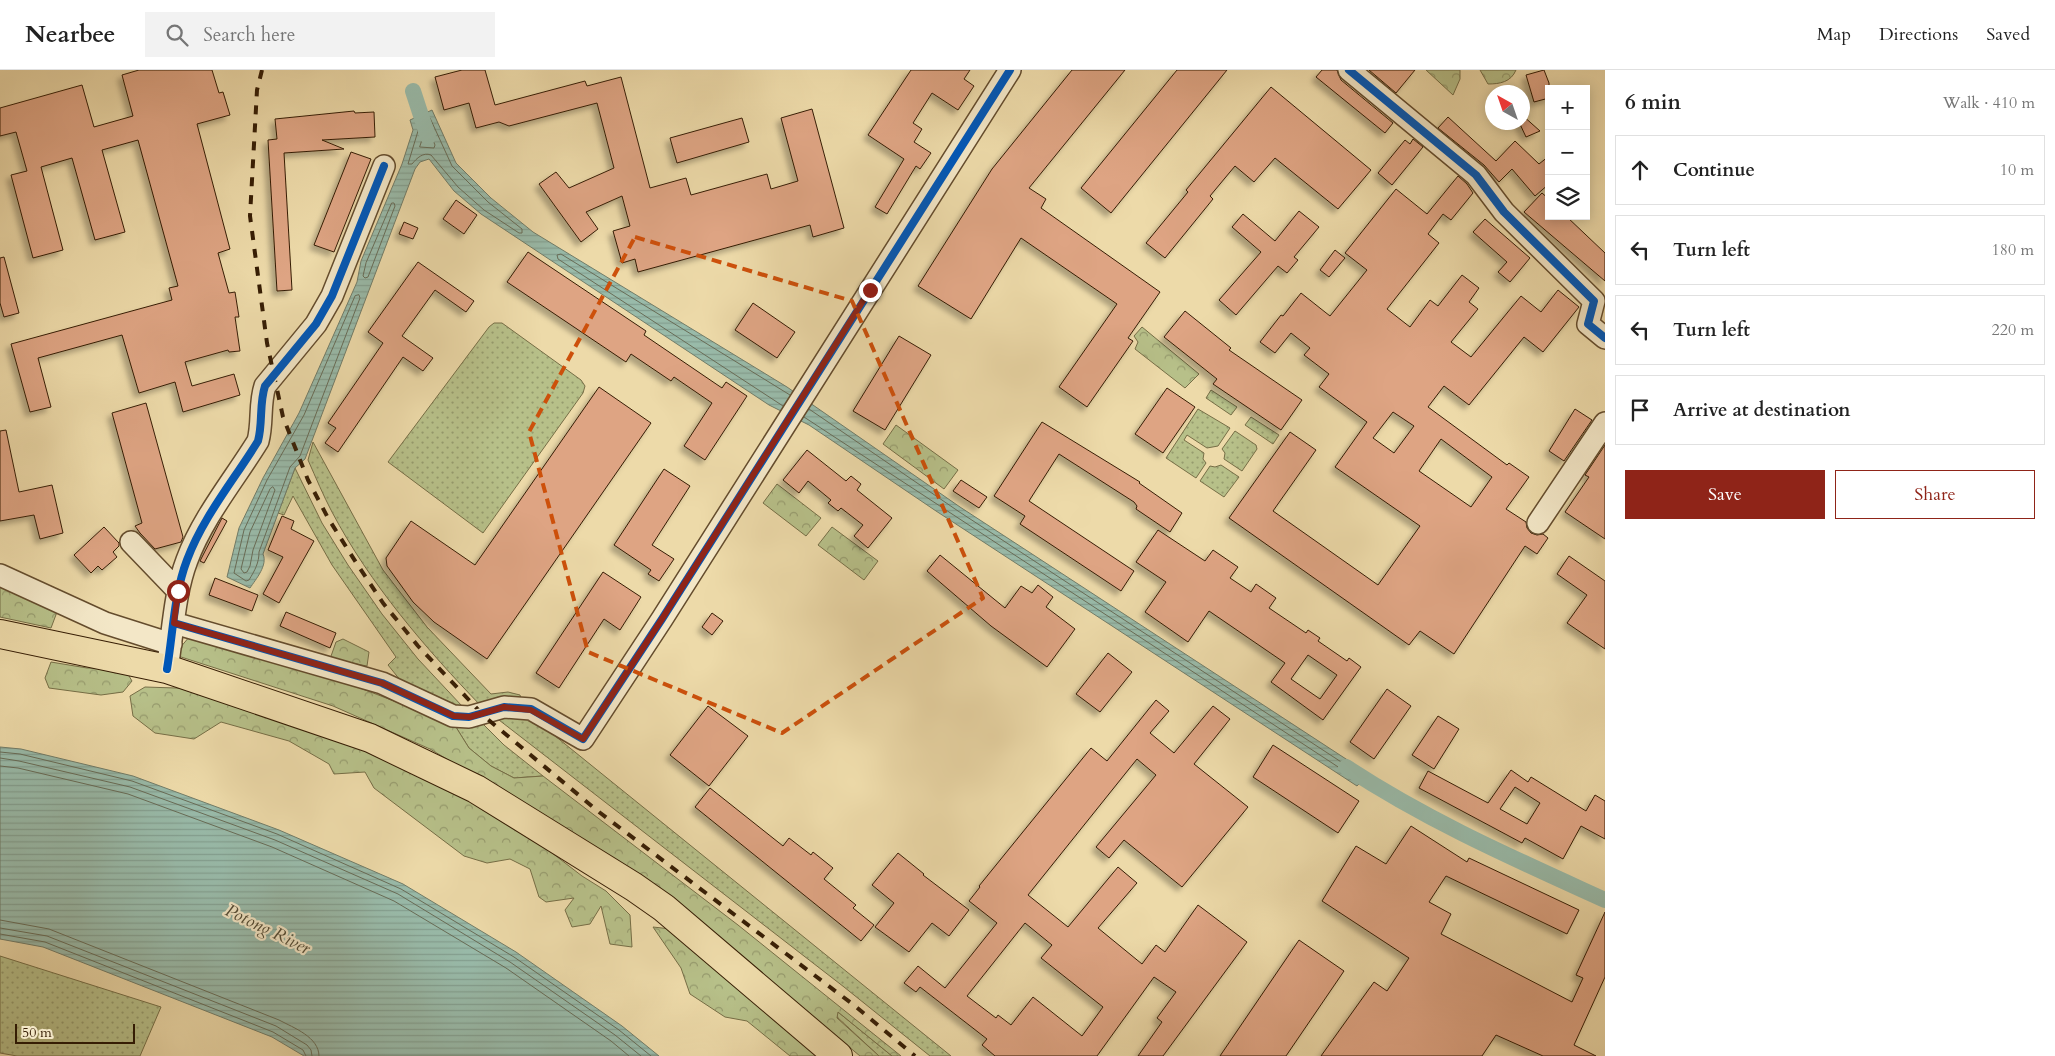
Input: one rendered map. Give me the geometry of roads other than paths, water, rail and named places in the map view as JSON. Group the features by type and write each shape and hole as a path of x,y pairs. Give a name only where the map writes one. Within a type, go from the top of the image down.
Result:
{"main road":[{"path":"0,634 169,656 370,738 476,789 634,887 664,908 838,1056"}],"street":[{"path":"174,623 382,683 454,716 470,717 504,707 531,710 583,739 662,619 1010,70"},
{"path":"1349,70 1476,175 1504,212 1594,301 1588,324 1605,338"},
{"path":"0,575 105,623 169,656 178,591 187,559 209,514 258,441 261,428 261,397 265,386 316,324 332,296 384,166"},
{"path":"1538,523 1605,423"},
{"path":"131,542 178,591"}],"water":[{"path":"432,110 456,163 491,198 533,232 787,387 960,507 1369,774 1357,786 936,511 809,425 769,405 481,214 454,191 429,159 420,162 415,169 305,459 295,468 263,554 264,563 261,572 250,588 227,577 239,528 263,478 299,413 357,282 361,261 402,164 413,130 410,120"},
{"name":"Potong River","path":"0,747 21,749 133,776 279,830 403,884 516,952 622,1026 659,1056 304,1056 272,1037 43,947 0,939"}],"waterway":[{"path":"413,91 428,137"},
{"path":"1346,767 1377,787 1440,822 1605,900"}],"railway":[{"path":"262,70 257,90 250,216 267,343 283,417 308,480 328,518 357,564 383,603 418,646 485,717 599,812 855,1006 915,1056"}]}
